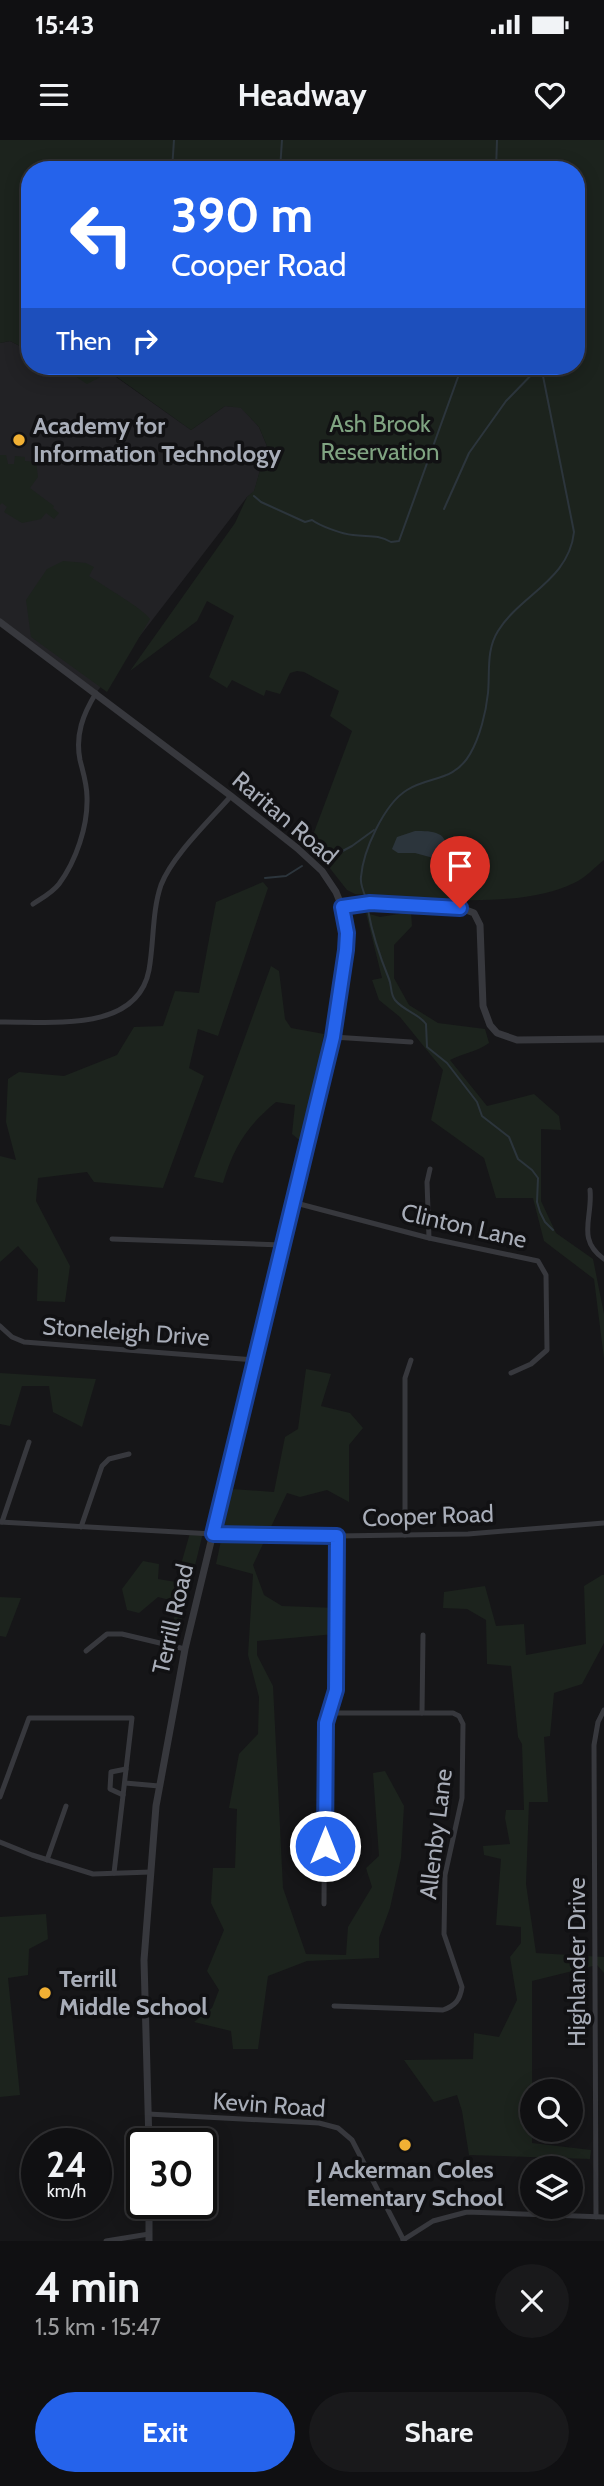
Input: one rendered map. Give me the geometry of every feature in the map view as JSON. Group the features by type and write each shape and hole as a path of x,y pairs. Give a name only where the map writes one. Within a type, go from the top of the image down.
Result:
{"street":[{"name":"Raritan Road","path":"0,622 314,862 330,881 342,907"},
{"path":"33,904 58,885 71,863 81,837 88,800 78,748 79,733 85,710 96,693"},
{"path":"0,1022 96,1018 119,1011 133,1000 144,986 148,971 158,897 166,874 231,796"},
{"path":"342,907 370,903 460,908 474,913 480,925 483,1006 490,1025 499,1035 517,1040 604,1040"},
{"name":"Terrill Road","path":"148,2128 144,1960 159,1786 185,1649 333,1037 346,950 347,933 342,907"},
{"path":"333,1037 411,1042"},
{"path":"429,1238 427,1182 430,1168"},
{"path":"590,1190 592,1206 587,1235 591,1247 604,1259"},
{"name":"Clinton Lane","path":"292,1202 429,1238 538,1261 546,1275 547,1350 531,1364 511,1373"},
{"path":"112,1240 282,1245"},
{"name":"Stoneleigh Drive","path":"0,1326 24,1342 254,1360"},
{"path":"405,1535 405,1378 411,1360"},
{"path":"1,1522 29,1442"},
{"path":"80,1527 102,1466 109,1459 129,1454"},
{"name":"Cooper Road","path":"1,1522 213,1534 337,1536 498,1532 604,1523"},
{"path":"324,1904 326,1723 336,1690 337,1536"},
{"path":"86,1651 107,1634 122,1634 185,1649"},
{"path":"422,1635 422,1713"},
{"name":"Highlander Drive","path":"596,2217 594,1745 598,1722 604,1710"},
{"name":"Allenby Lane","path":"327,1713 453,1713 459,1716 463,1724 462,1798 445,1875 444,1934 462,1987 461,1994 452,2007 443,2010 334,2006"},
{"path":"0,1797 29,1718 132,1718 114,1873"},
{"path":"123,1795 110,1789 111,1772 126,1769"},
{"path":"124,1783 159,1786"},
{"path":"47,1860 66,1806"},
{"path":"0,1842 93,1874 151,1872"},
{"path":"594,1951 604,1951"},
{"path":"595,2080 604,2082"},
{"name":"Kevin Road","path":"148,2114 320,2123 338,2128 355,2144 404,2240"},
{"path":"404,2240 433,2221 467,2212 604,2217"},
{"path":"106,2241 149,2238 149,2219"}],"shaded area":[{"path":"10,341 21,346 21,375 113,375 191,430 225,406 241,407 259,427 267,446 254,492 247,497 96,693 0,622 0,343"},
{"path":"415,831 438,834 445,841 446,854 437,859 415,853 398,853 392,849 397,837"}],"green space":[{"name":"Ash Brook Reservation","path":"0,140 604,140 604,860 574,883 551,892 525,897 467,900 355,894 347,890 310,843 352,731 330,716 339,691 304,672 297,671 290,673 280,694 266,690 264,696 232,680 227,688 209,677 234,616 207,601 197,621 130,671 235,523 247,497 254,491 267,446 259,427 241,408 225,406 191,430 114,375 585,375 585,161 21,161 21,346 10,341 0,343"},
{"path":"74,375 104,375 87,384"},
{"path":"0,455 6,455 8,464 14,464 15,456 36,462 38,477 30,488 54,506 59,513 54,519 46,513 41,519 22,523 4,512 7,507 2,503 0,505"},
{"path":"63,561 86,563 94,567 89,576 150,619 107,692 31,637 26,600 47,569"},
{"path":"263,882 268,888 218,1036 198,1029 189,1068 204,1076 163,1188 94,1182 87,1172 38,1178 36,1201 70,1266 65,1302 37,1301 38,1269 18,1246 0,1262 0,1156 16,1160 6,1122 8,1079 19,1072 64,1076 117,1055 134,1027 163,1026 175,991 199,993 216,902"},
{"path":"411,912 412,926 394,945 394,978 409,1005 438,1023 485,1029 489,1043 450,1060 487,1106 534,1094 559,1116 561,1130 541,1129 541,1201 556,1233 593,1259 604,1314 604,1359 594,1279 544,1241 533,1198 496,1198 484,1158 431,1120 443,1070 400,1017 379,1000 372,980 382,978 366,913 380,917"},
{"path":"271,966 279,971 285,1019 291,1028 324,1034 303,1143 292,1134 295,1105 276,1102 242,1138 223,1183 194,1177"},
{"path":"306,1369 331,1374 321,1406 350,1413 363,1428 349,1445 349,1502 327,1490 300,1497 287,1493 253,1565 264,1595 282,1606 337,1608 335,1634 257,1641 257,1655 273,1686 283,1888 306,1954 346,1955 348,1927 372,1887 366,1868 379,1856 373,1773 385,1771 404,1806 401,1858 390,1908 379,1938 379,1958 307,1961 268,1976 258,2049 233,2049 231,2031 194,2022 212,2008 219,1990 207,1971 224,1930 211,1903 213,1868 235,1868 237,1809 229,1808 239,1754 258,1734 259,1697 248,1655 253,1574 216,1564 232,1489 274,1492 285,1437 298,1429"},
{"path":"0,1373 96,1379 82,1427 53,1412 49,1386 22,1386 10,1426 0,1424"},
{"path":"190,1533 203,1533 179,1630 172,1629 177,1602 158,1597 139,1613 127,1610 122,1589 143,1561 159,1564 158,1579 176,1582"},
{"path":"604,1575 604,1643 582,1684 554,1693 550,1736 544,1737 548,1802 529,1802 526,1884 536,1953 604,1957 604,1973 597,1965 532,1981 532,2079 520,2079 520,2142 591,2150 590,2159 583,2159 583,2156 469,2155 457,2095 434,2102 404,2060 473,2059 474,2033 499,2037 517,2000 510,1957 521,1943 521,1927 496,1925 501,1859 484,1855 483,1846 510,1844 506,1810 524,1810 522,1744 518,1737 511,1666 487,1664 486,1620 467,1609 443,1608 444,1592 485,1586 496,1626 524,1624 526,1655 586,1644 584,1586"},
{"path":"0,1597 21,1598 6,1637 0,1636"},
{"path":"46,1914 48,1939 29,1949 28,1975 8,1978 20,2095 0,2097 0,1917"}],"waterway":[{"path":"173,161 174,140"},
{"path":"281,161 282,140"},
{"path":"496,161 497,140"},
{"path":"254,496 261,502 305,522 312,520 348,534 399,541 459,375"},
{"path":"444,509 469,453 506,401 531,375"},
{"path":"366,898 361,882 363,866 370,842 383,817 407,790 449,774 464,763 474,747 486,708 490,653 494,638 507,618 554,575 570,549 574,532 543,375"},
{"path":"324,861 374,830"},
{"path":"265,878 286,876 302,866"},
{"path":"368,910 393,998 426,1024 427,1047 447,1063 477,1102 482,1116 509,1137 518,1159 538,1178 537,1202 545,1222 553,1230"}],"place":[{"name":"Academy for Information Technology","path":"19,440"},
{"name":"Terrill Middle School","path":"45,1993"},
{"name":"J Ackerman Coles Elementary School","path":"405,2145"}],"route":[{"path":"325,1846 326,1723 336,1690 337,1536 213,1534 333,1037 346,950 347,933 342,907 370,903 460,908"}]}
